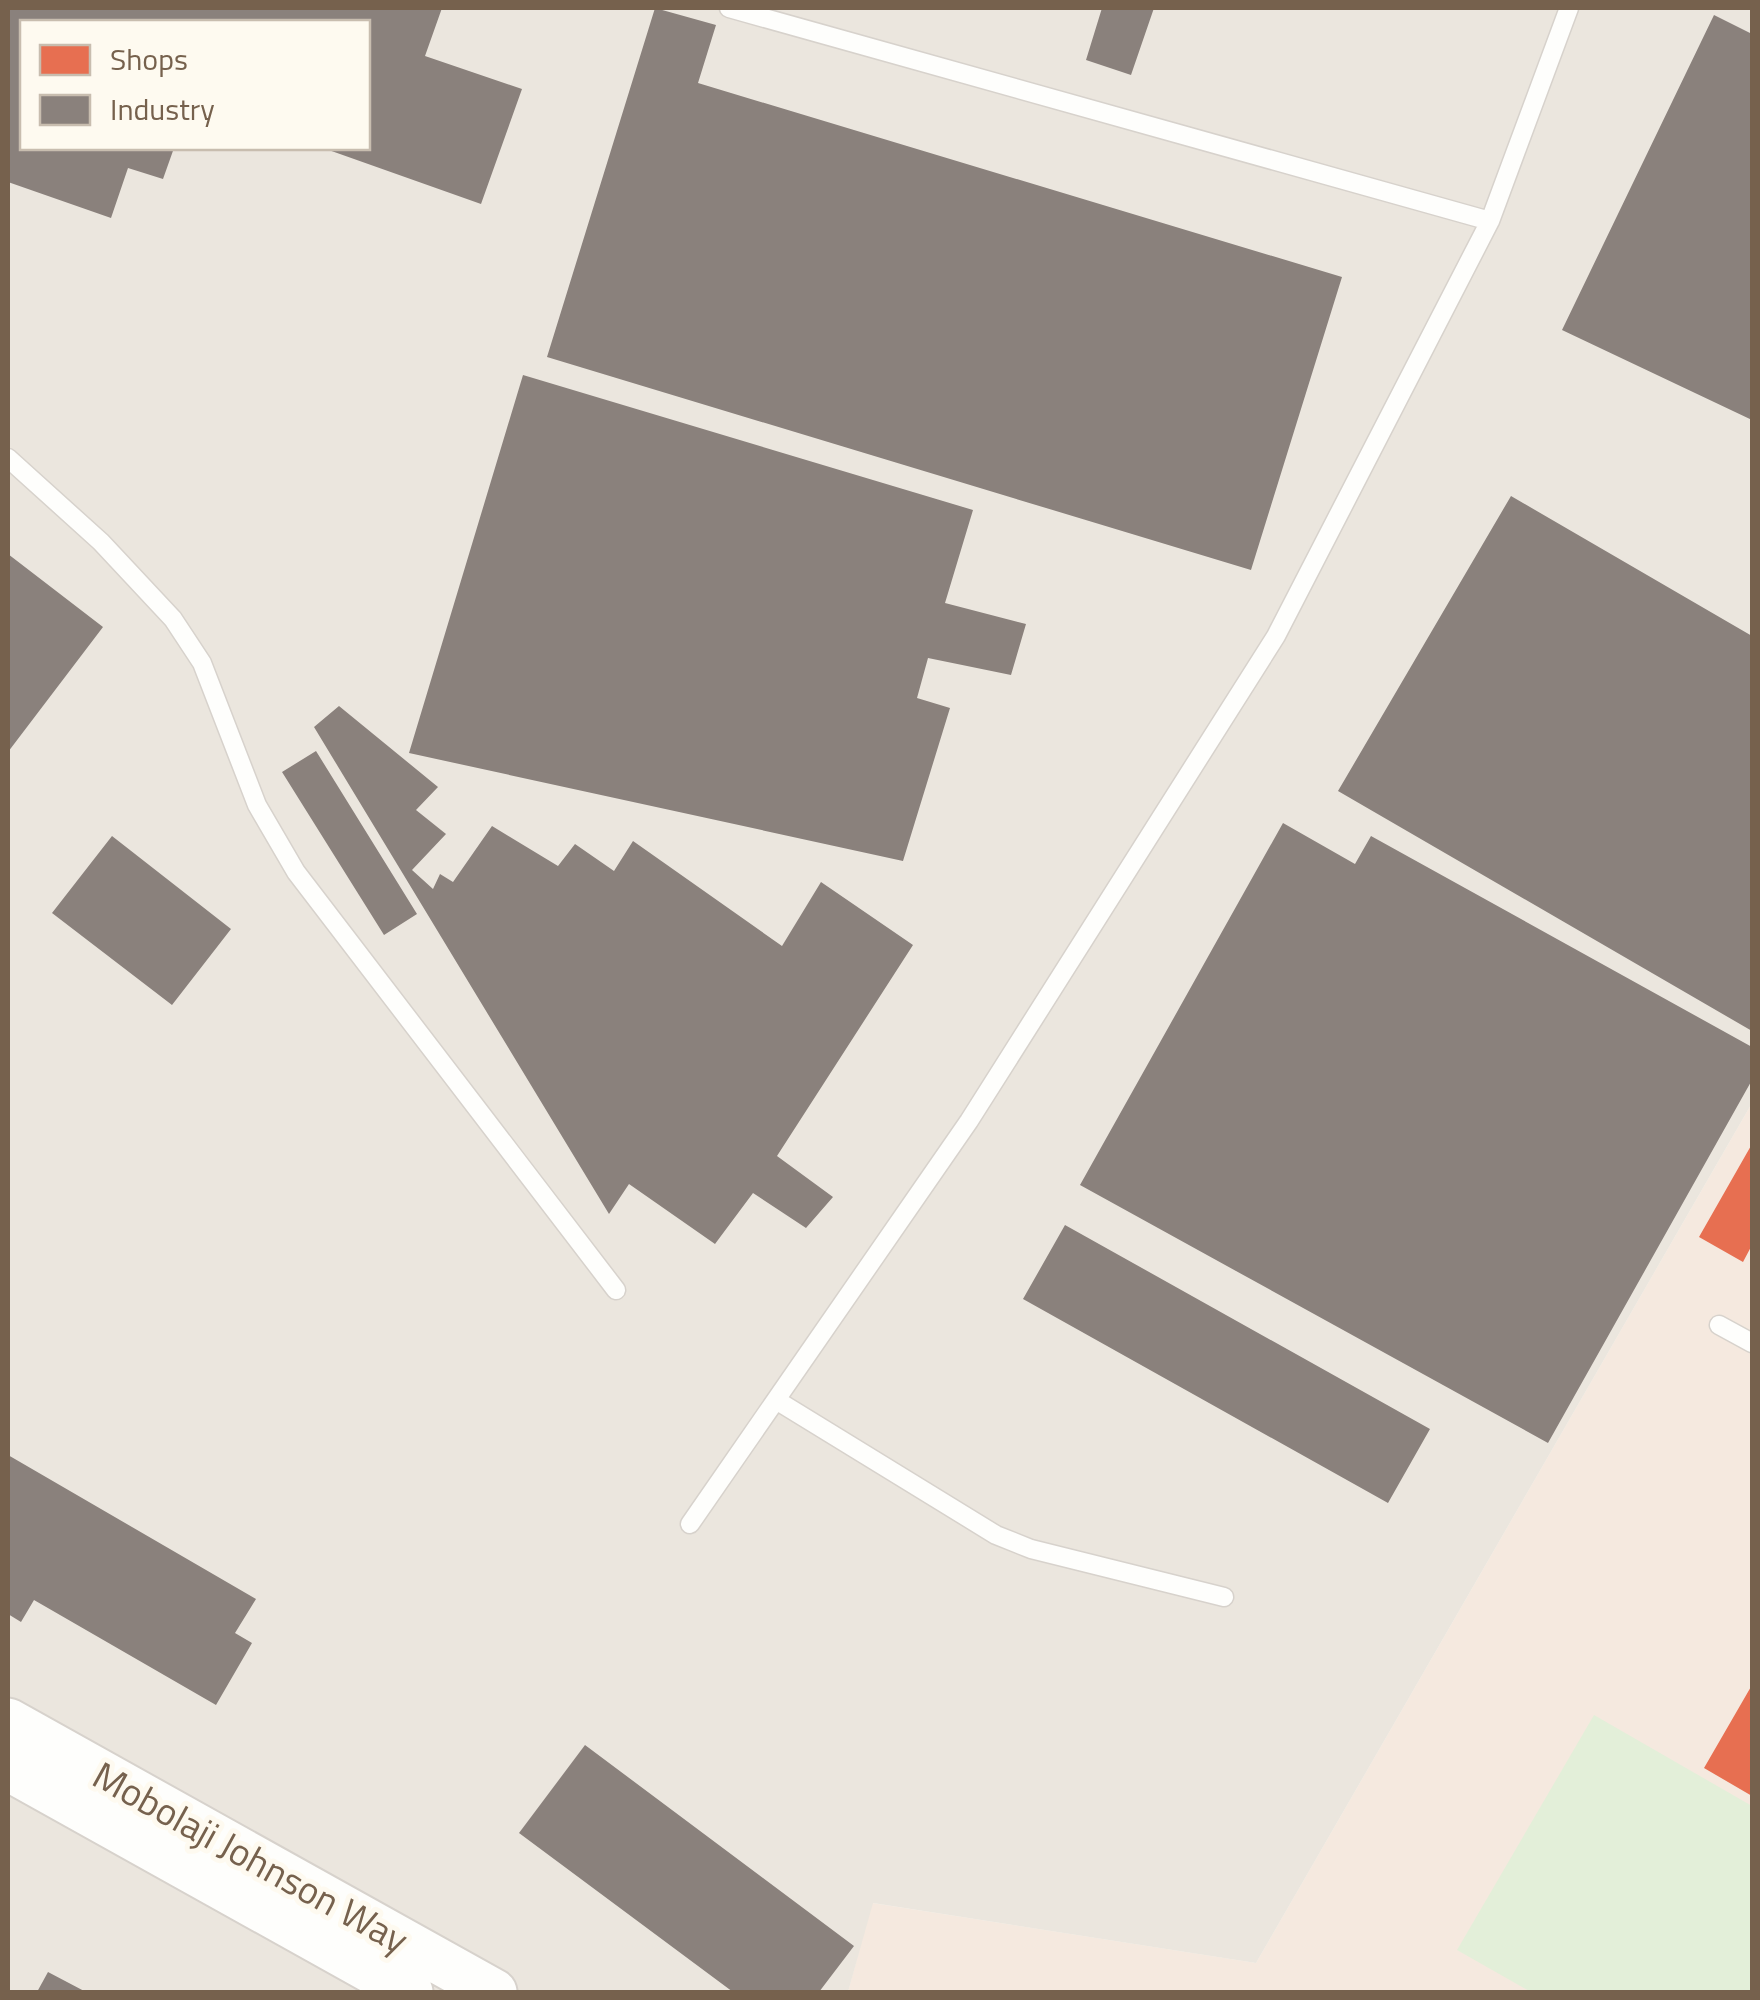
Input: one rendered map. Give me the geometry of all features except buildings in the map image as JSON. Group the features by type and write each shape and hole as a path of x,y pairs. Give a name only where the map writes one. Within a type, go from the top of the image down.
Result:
{"street":[{"name":"Mobolaji Johnson Way","path":"8,1721 494,1992"},
{"name":"Mobolaji Johnson Way","path":"8,1768 410,1992"}],"lane":[{"path":"729,8 1490,221"},
{"path":"690,1524 969,1121 1276,636 1490,221 1569,8"},
{"path":"8,458 102,542 173,619 202,663 257,805 296,872 616,1290"},
{"path":"1719,1324 1752,1344"},
{"path":"776,1400 996,1535 1031,1549 1224,1597"}],"shaded area":[{"path":"8,8 1752,8 1752,1103 1256,1963 873,1903 848,1992 8,1992"},
{"path":"1752,1103 1752,1992 848,1992 872,1903 1256,1963"}],"green space":[{"path":"1594,1715 1752,1806 1752,1992 1531,1992 1457,1950"}]}
